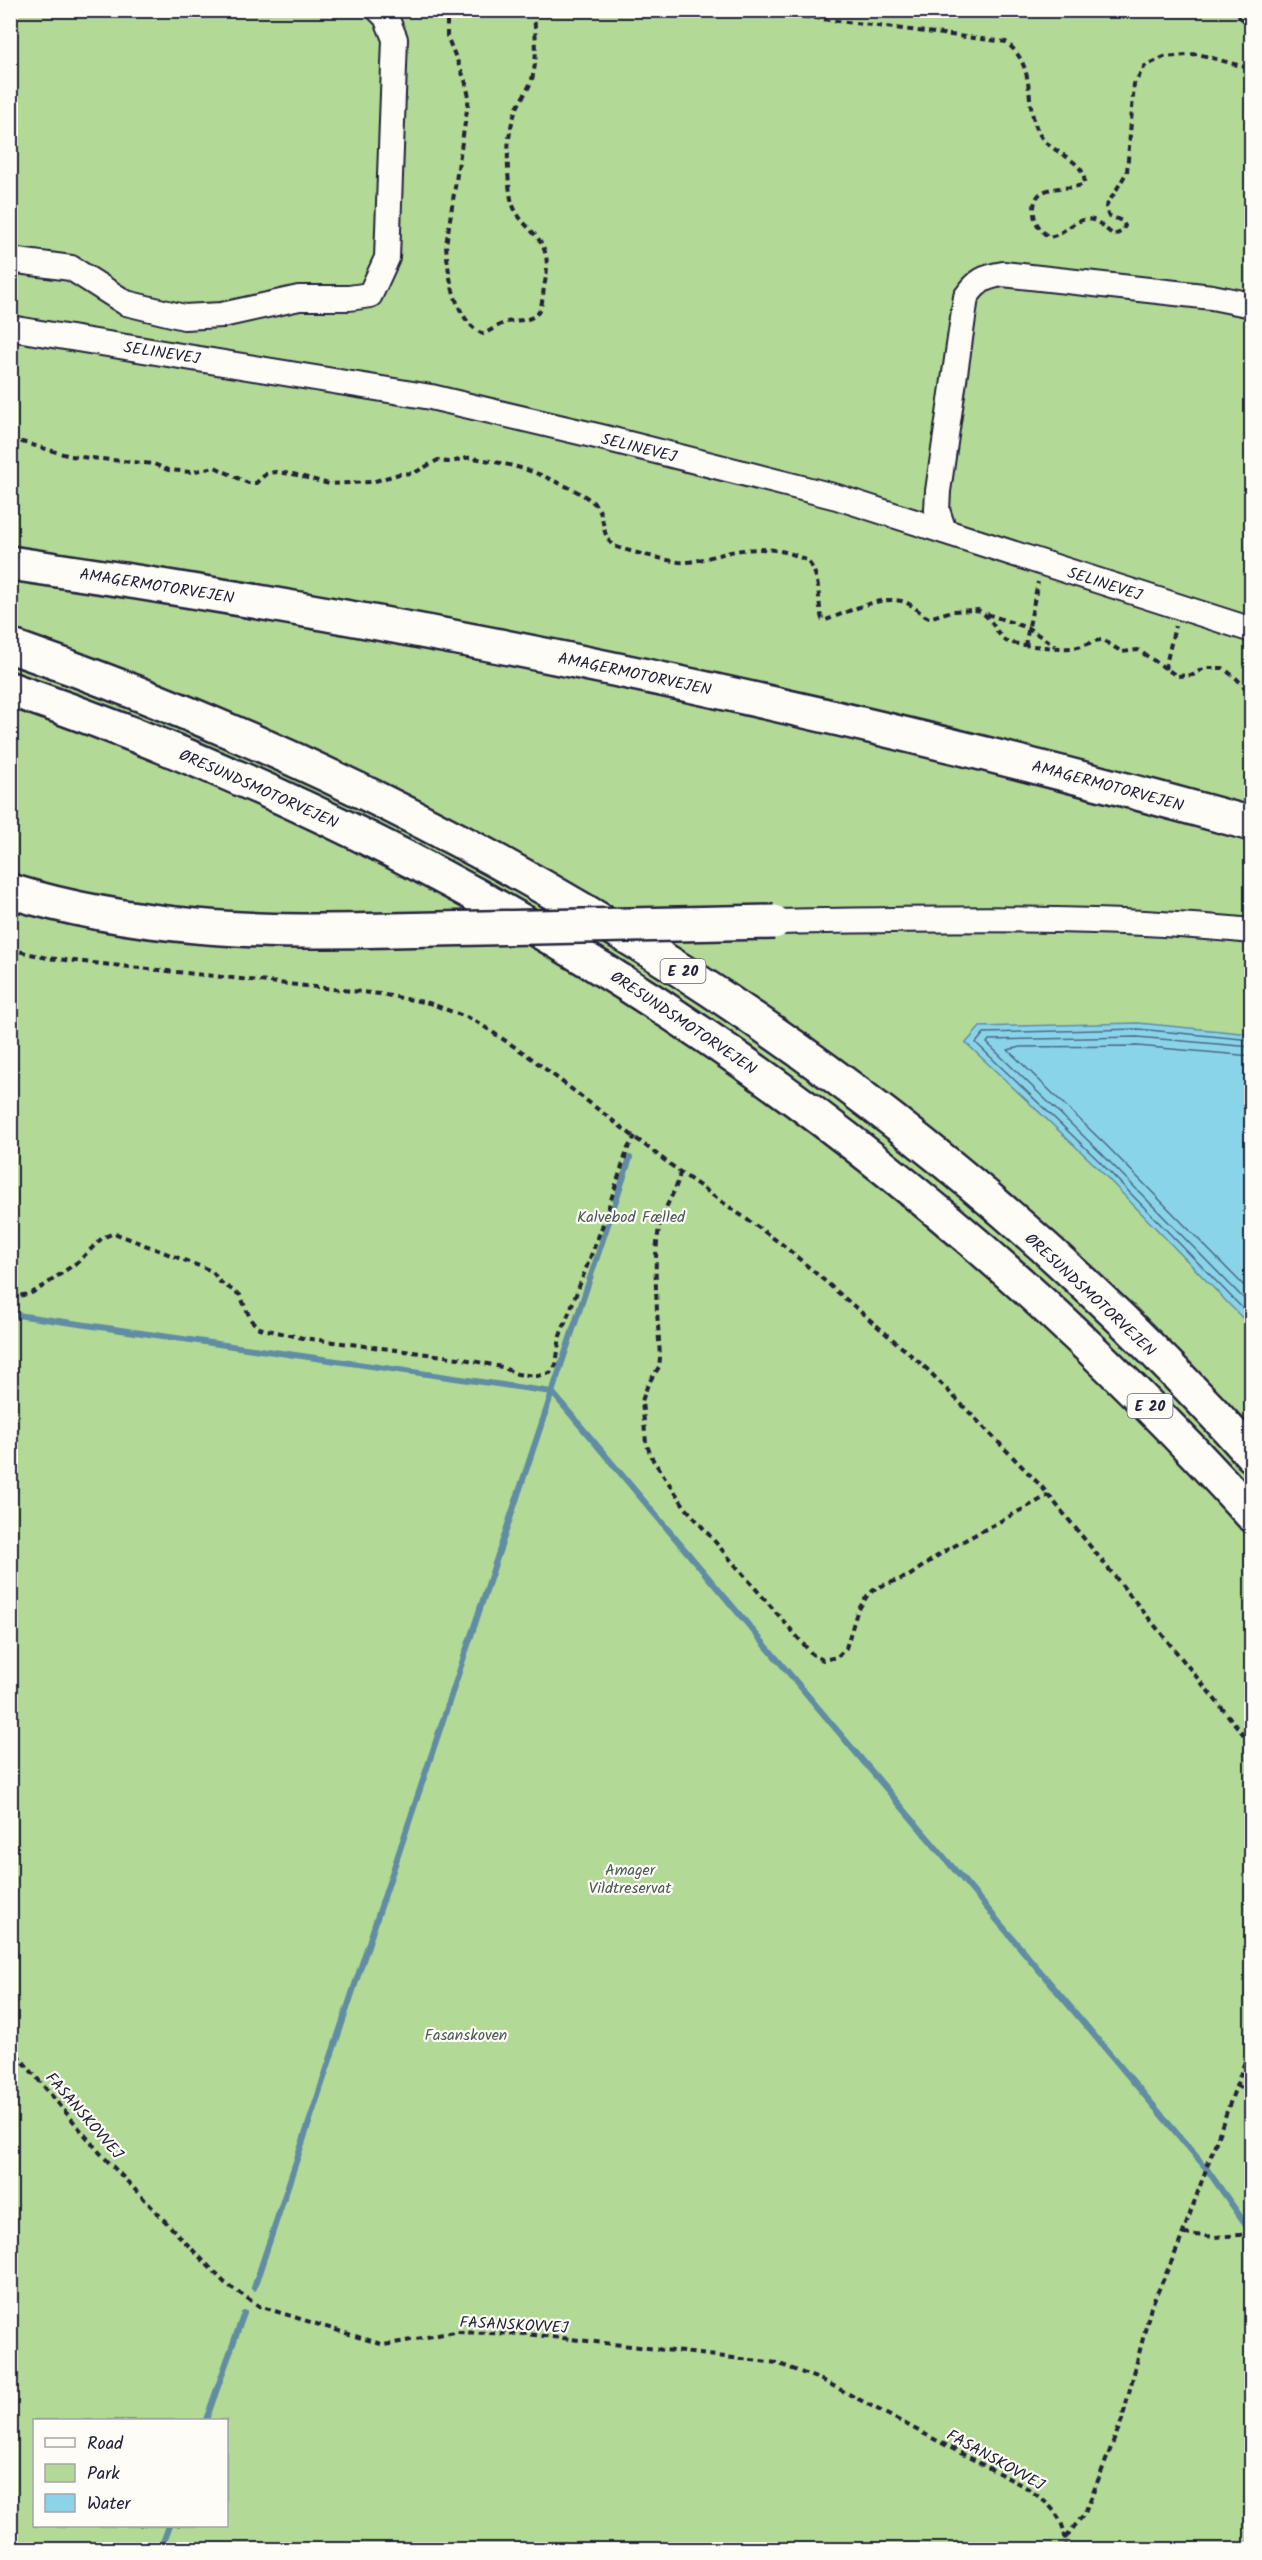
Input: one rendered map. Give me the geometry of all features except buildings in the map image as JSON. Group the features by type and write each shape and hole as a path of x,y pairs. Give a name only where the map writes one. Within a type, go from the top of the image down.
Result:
{"highway":[{"name":"AMAGERMOTORVEJEN","path":"10,563 318,612 638,673 893,730 1251,824"},
{"name":"ØRESUNDSMOTORVEJEN","path":"10,646 168,704 329,773 484,852 632,938 707,987 850,1088 985,1197 1114,1313 1251,1455"},
{"name":"ØRESUNDSMOTORVEJEN","path":"10,689 220,769 380,844 546,933 697,1028 841,1132 978,1244 1077,1334 1140,1396 1251,1515"},
{"path":"10,891 74,908 160,924 247,930 390,930 774,922"}],"street":[{"path":"10,260 70,268 126,303 184,317 222,315 299,298 350,298 370,295 387,258 395,50 395,39 387,16 379,10"},
{"path":"945,531 937,510 938,491 966,297 975,283 984,276 1003,274 1212,297 1251,305"},
{"name":"SELINEVEJ","path":"10,328 431,397 837,497 1251,630"},
{"path":"774,922 1026,919 1114,921 1251,931"}],"path":[{"path":"447,10 447,36 465,80 469,97 446,245 448,267 456,300 472,329 483,334 506,322 532,318 540,309 549,264 545,248 516,212 510,197 508,174 514,114 526,95 533,75 536,52 534,10"},
{"path":"752,10 1006,42 1019,53 1025,69 1034,120 1041,135 1051,148 1081,168 1085,175 1084,184 1076,188 1053,188 1041,193 1034,203 1033,217 1038,228 1048,237 1059,236 1073,224 1086,220 1095,220 1113,235 1121,232 1125,226 1122,221 1108,215 1106,207 1127,172 1134,84 1145,66 1164,57 1198,54 1251,69"},
{"path":"10,441 22,442 70,456 154,464 168,470 191,472 205,467 215,467 248,483 256,483 266,474 275,472 293,474 329,484 372,482 399,474 414,473 438,460 450,464 470,458 514,466 583,494 600,510 606,537 618,549 679,562 694,562 748,549 766,549 802,558 809,563 814,573 822,619 826,620 870,604 895,600 907,603 929,618 965,610 978,610 1028,628 1055,646"},
{"path":"1025,646 1039,579"},
{"path":"986,614 1005,640 1016,646 1055,646 1070,649 1103,640 1122,652 1138,650 1165,669 1184,676 1204,668 1223,668 1238,679 1251,696"},
{"path":"1165,669 1175,625"},
{"path":"10,949 47,958 380,994 429,1003 474,1020 528,1055 680,1172 783,1245 927,1369 1049,1495 1251,1745"},
{"path":"10,1297 30,1294 45,1285 79,1261 102,1238 114,1233 212,1271 220,1282 240,1294 251,1320 259,1328 303,1338 459,1358 502,1367 517,1374 537,1376 550,1373 556,1365 560,1336 602,1227 628,1148 635,1136"},
{"path":"680,1172 678,1184 667,1201 659,1228 657,1298 660,1358 659,1367 648,1384 642,1401 646,1443 653,1460 685,1507 812,1654 824,1660 837,1657 846,1648 857,1612 867,1596 876,1588 909,1576 944,1552 1049,1495"},
{"path":"1066,2537 1085,2513 1122,2420 1151,2307 1183,2234 1251,2042"},
{"name":"FASANSKOVVEJ","path":"10,2046 100,2153 186,2243 225,2283 260,2306 384,2345 454,2332 527,2334 777,2363 824,2381 1026,2488 1052,2505 1066,2537 1066,2550"},
{"path":"1236,2085 1251,2096"},
{"path":"1183,2234 1215,2236 1251,2234"}],"green space":[{"name":"Kalvebod Fælled","path":"11,11 1251,11 1251,2549 11,2549"}],"water":[{"path":"1138,1023 1251,1034 1251,1327 1093,1163 966,1043 980,1027"}],"waterway":[{"path":"254,2288 630,1158"},
{"path":"10,1314 552,1392 1206,2168 1252,2233"},
{"path":"206,2419 244,2313"},
{"path":"160,2550 169,2527"}],"park label":[{"name":"Amager Vildtreservat","path":"630,1878"},
{"name":"Fasanskoven","path":"466,2034"}]}
